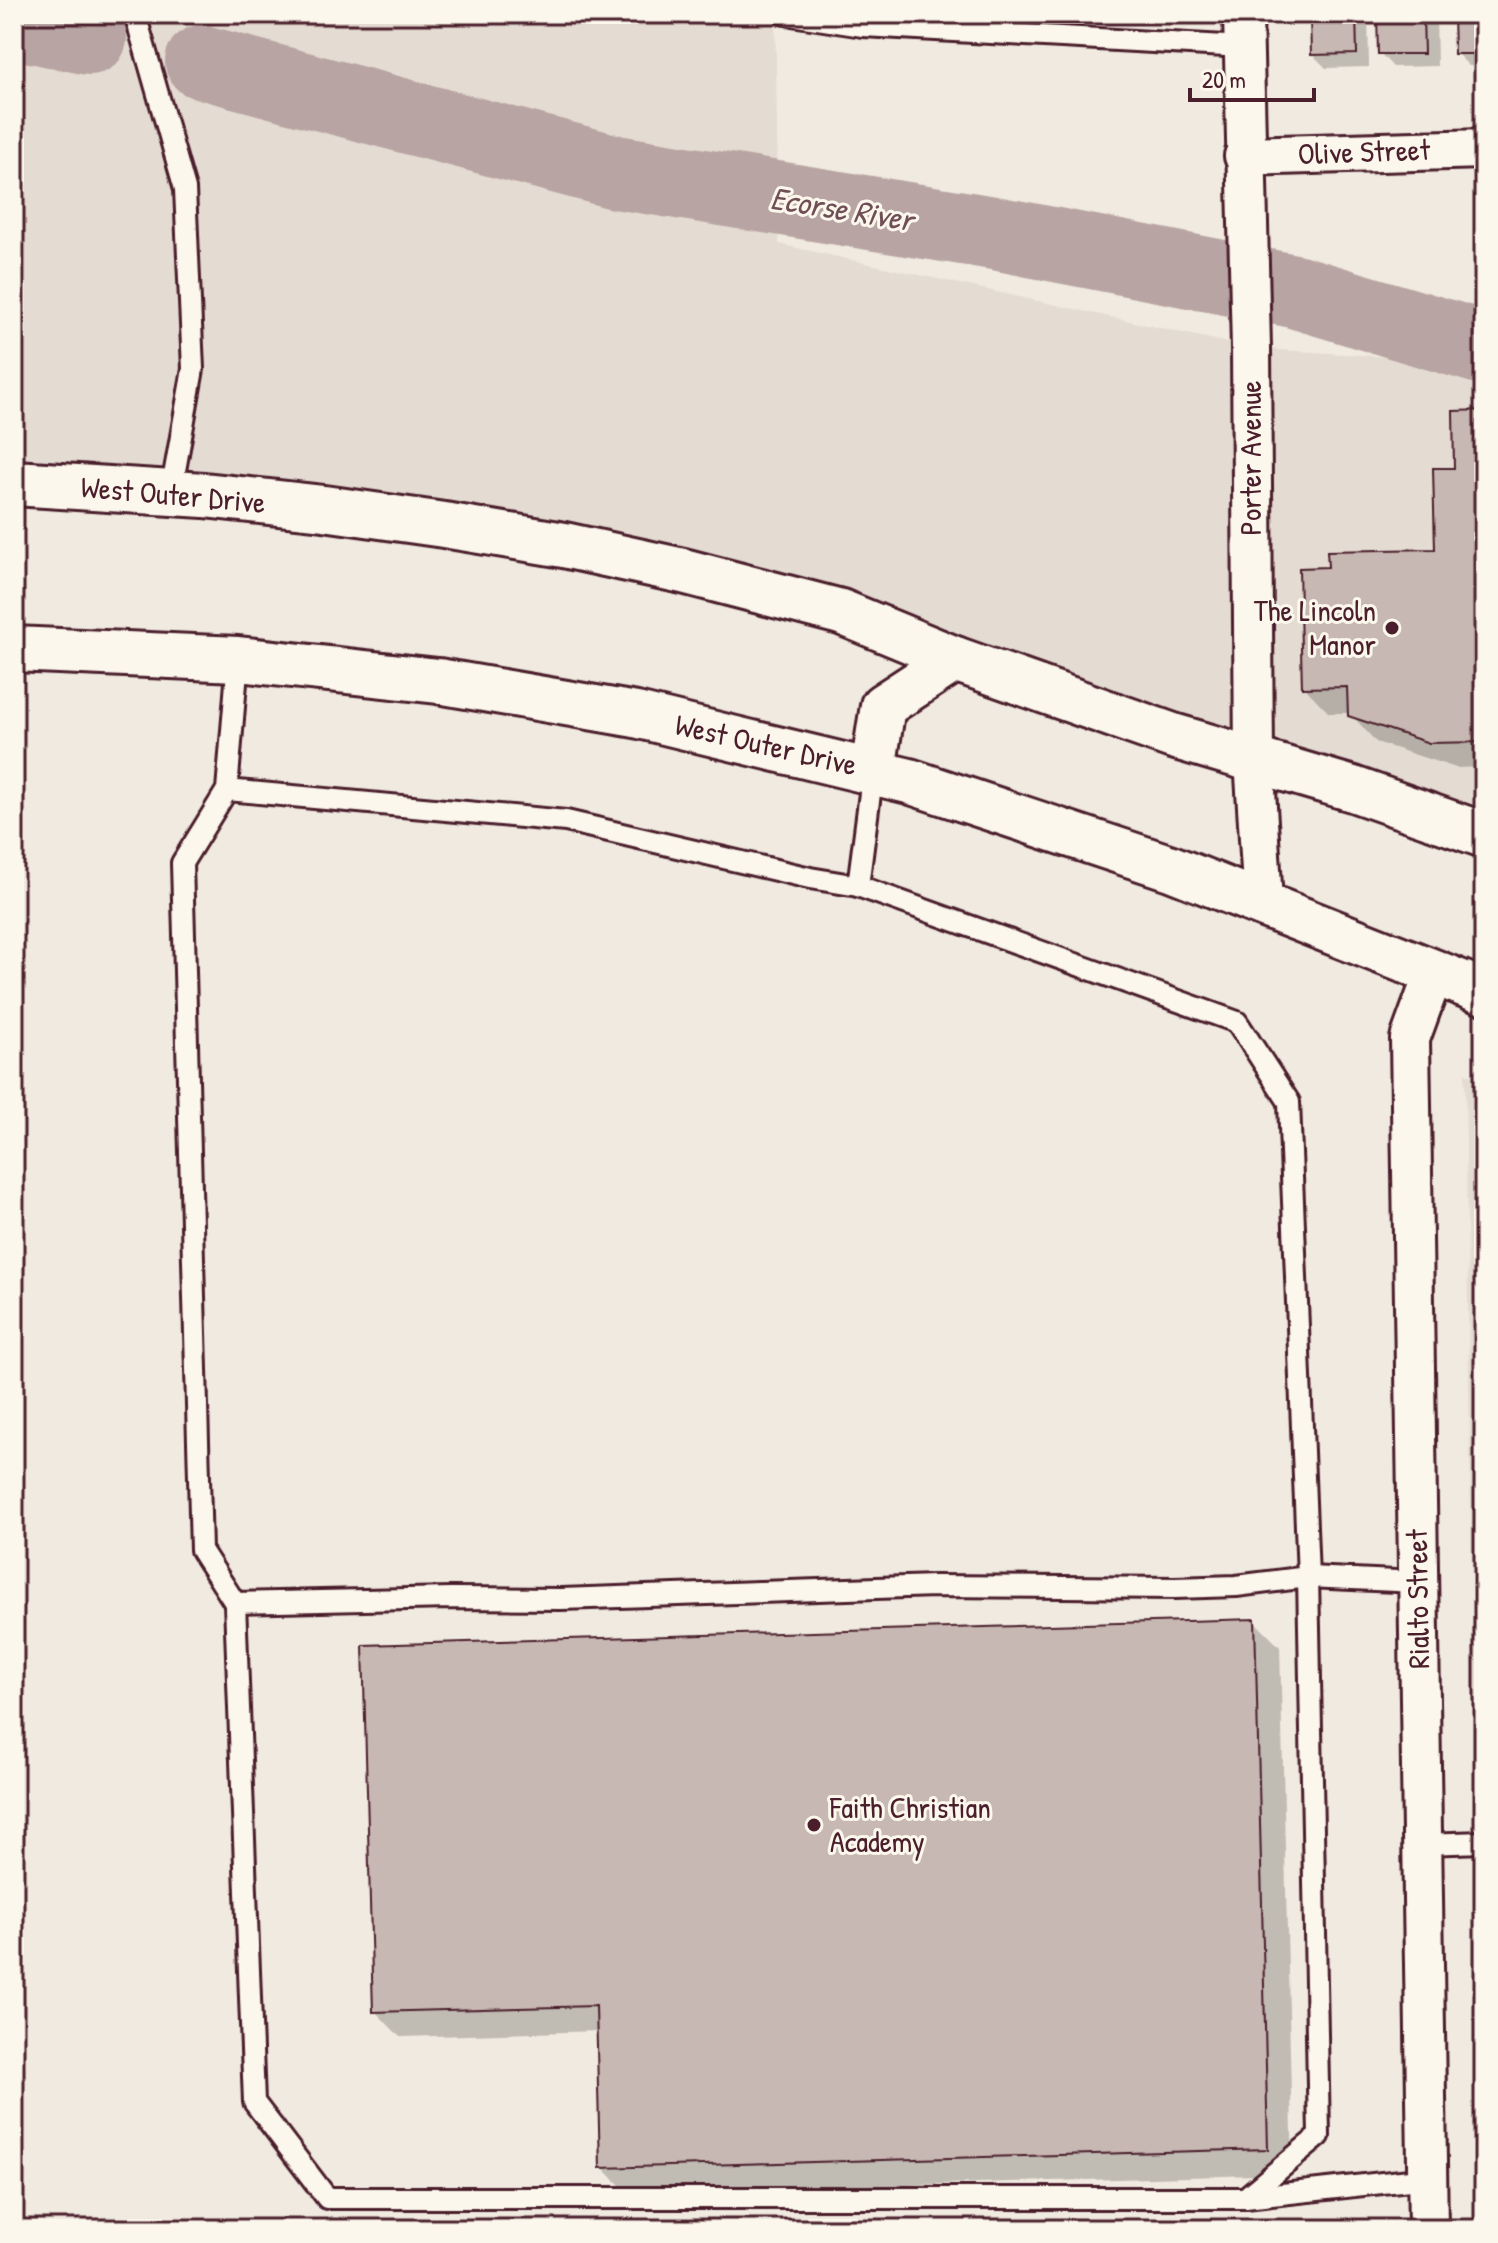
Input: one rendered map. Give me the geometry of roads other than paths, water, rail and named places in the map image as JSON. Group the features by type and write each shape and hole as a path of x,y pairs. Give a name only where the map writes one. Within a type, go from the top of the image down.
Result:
{"main road":[{"name":"West Outer Drive","path":"14,483 171,493 324,508 564,545 683,571 841,612 955,659 1173,736 1353,789 1484,835"},
{"name":"West Outer Drive","path":"14,649 238,659 438,681 636,715 873,770 1156,863 1263,902 1484,992"},
{"path":"873,770 883,706 955,659"}],"street":[{"name":"Porter Avenue","path":"1243,31 1251,348 1254,759 1263,902"},
{"name":"Olive Street","path":"1244,156 1484,149"},
{"name":"Rialto Street","path":"1428,2229 1410,1039 1434,973"}],"lane":[{"path":"135,14 185,189 193,369 171,493"},
{"path":"785,14 863,26 1243,31"},
{"path":"238,659 227,790 182,863 201,1550 235,1603 254,2102 327,2198 1245,2198 1428,2178"},
{"path":"858,886 873,770"},
{"path":"227,790 566,821 810,878 858,886 1237,1022 1289,1102 1308,1577 1319,2136 1245,2198"},
{"path":"235,1603 561,1599 935,1586 1175,1588 1236,1586 1308,1577 1418,1582"},
{"path":"1422,1844 1484,1842"}],"waterway":[{"name":"Ecorse River","path":"14,22 90,38"},
{"name":"Ecorse River","path":"202,62 616,172 994,233 1294,291 1484,348"}],"place":[{"name":"The Lincoln Manor","path":"1392,628"},
{"name":"Faith Christian Academy","path":"814,1825"}]}
